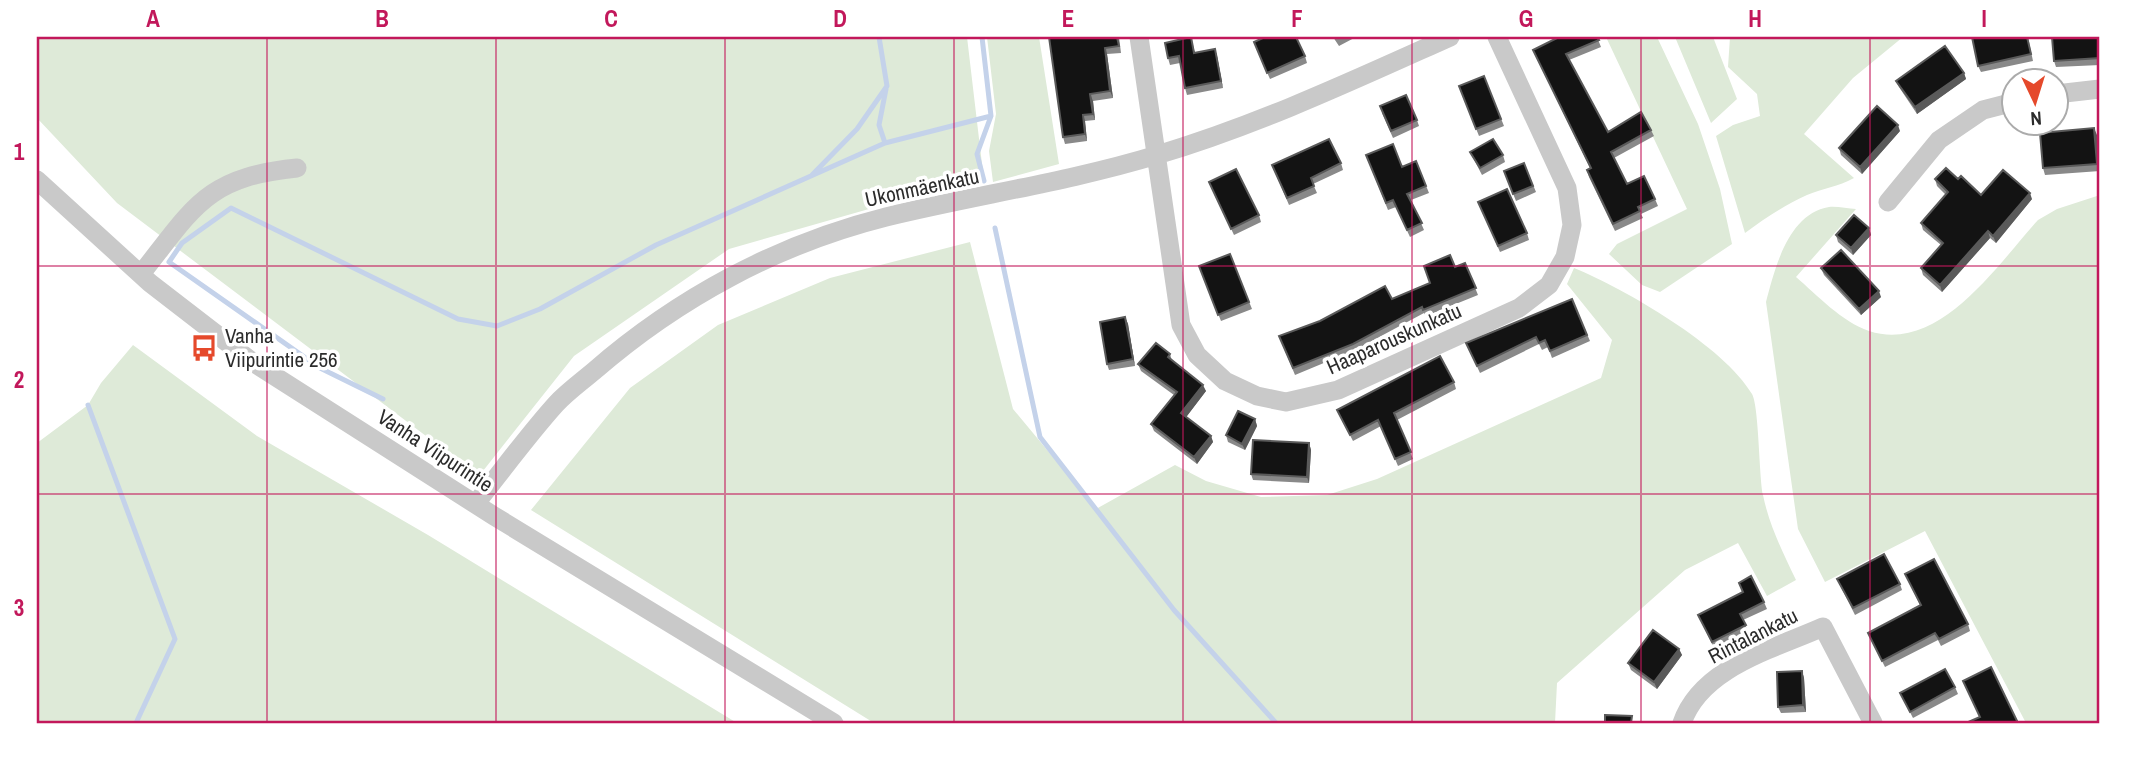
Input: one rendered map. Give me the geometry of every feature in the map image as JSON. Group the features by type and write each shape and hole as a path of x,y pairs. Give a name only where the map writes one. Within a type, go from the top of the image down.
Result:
{"street":[{"name":"Haaparouskunkatu","path":"1139,37 1181,325 1197,355 1226,381 1257,396 1286,402 1338,390 1519,308 1549,285 1565,257 1572,225 1567,188 1497,37"},
{"name":"Ukonmäenkatu","path":"476,503 557,403 615,352 680,305 738,273 798,245 885,218 988,198 1157,155 1282,111 1450,37"},
{"path":"2070,92 2100,89"},
{"path":"1888,202 1939,140 1983,110 2000,106"},
{"path":"141,274 208,194 228,181 260,172 297,168"},
{"name":"Vanha Viipurintie","path":"37,180 141,274 250,361 834,723"},
{"name":"Rintalankatu","path":"1682,723 1688,705 1719,674 1823,627 1873,723"}],"green space":[{"path":"37,37 967,37 984,181 911,197 729,249 574,356 479,476 117,203 37,118"},
{"path":"987,37 1039,37 1059,164 993,182 989,151 996,114"},
{"path":"1606,37 1657,37 1698,124 1720,189 1732,244 1660,292 1642,285 1609,254 1617,244 1687,209"},
{"path":"1675,37 1713,37 1737,99 1711,123"},
{"path":"1730,37 1903,37 1853,78 1804,134 1854,178 1799,199 1745,233 1716,136 1733,125 1760,116 1757,94 1728,67"},
{"path":"2100,195 2100,723 2026,723 1925,531 1825,582 1798,529 1766,302 1779,259 1793,231 1803,220 1829,207 1856,209 1796,277 1830,307 1859,327 1895,335 1919,330 1942,318 1964,301 2038,220 2057,209"},
{"path":"970,242 1013,409 1096,509 1175,465 1206,481 1261,497 1327,495 1377,479 1601,378 1612,340 1567,284 1574,268 1645,304 1672,321 1720,357 1752,394 1766,506 1777,539 1796,580 1767,596 1738,543 1685,570 1557,683 1555,723 874,723 531,510 630,388 718,325 830,278"},
{"path":"133,345 257,436 428,535 737,723 37,723 37,443 88,405 101,383"}],"building":[{"path":"1049,37 1117,37 1119,46 1105,48 1110,91 1090,94 1093,114 1083,115 1085,134 1063,137"},
{"path":"1191,37 1194,53 1215,49 1221,81 1185,88 1179,56 1168,58 1165,43"},
{"path":"1265,37 1296,37 1305,56 1267,73 1254,42"},
{"path":"1559,37 1597,37 1599,40 1566,54 1608,132 1641,112 1651,130 1611,152 1627,184 1644,176 1655,199 1638,207 1640,211 1613,224 1587,170 1591,168 1533,50"},
{"path":"1972,37 2027,37 2031,54 1978,66"},
{"path":"2052,37 2100,37 2100,58 2054,61"},
{"path":"1945,46 1964,73 1915,107 1896,81"},
{"path":"1484,76 1501,119 1476,129 1459,86"},
{"path":"1406,95 1417,120 1391,131 1380,106"},
{"path":"1877,106 1898,125 1860,167 1839,148"},
{"path":"2094,128 2097,164 2043,168 2040,136 2070,136 2070,130"},
{"path":"1329,139 1341,163 1311,178 1314,186 1287,198 1272,165"},
{"path":"1493,139 1503,155 1480,168 1470,152"},
{"path":"1393,144 1402,167 1416,161 1426,186 1407,194 1422,223 1407,230 1393,200 1386,203 1366,155"},
{"path":"1524,163 1533,186 1513,194 1504,171"},
{"path":"1946,168 1958,179 1961,176 1981,195 2003,170 2030,193 1993,236 1988,231 1940,285 1921,268 1943,243 1921,223 1948,192 1935,179"},
{"path":"1236,169 1259,215 1231,229 1209,182"},
{"path":"1507,189 1527,233 1498,246 1478,202"},
{"path":"1854,215 1869,228 1851,248 1836,235"},
{"path":"1841,250 1879,291 1859,309 1821,268"},
{"path":"1230,254 1249,302 1218,315 1199,266"},
{"path":"1450,255 1455,267 1465,263 1476,288 1423,310 1422,307 1353,344 1293,368 1279,336 1320,321 1385,286 1392,299 1430,283 1424,266"},
{"path":"1572,299 1587,335 1550,351 1545,340 1539,343 1536,337 1477,366 1466,343"},
{"path":"1125,317 1133,359 1107,364 1100,322"},
{"path":"1156,343 1170,354 1168,357 1203,385 1181,413 1211,436 1194,457 1151,424 1177,392 1138,364"},
{"path":"1440,356 1454,382 1394,413 1411,452 1395,459 1378,420 1350,435 1337,410"},
{"path":"1238,411 1255,419 1242,444 1226,435"},
{"path":"1253,440 1309,443 1307,477 1251,474"},
{"path":"1884,554 1900,584 1853,608 1837,579"},
{"path":"1934,559 1968,624 1939,639 1935,633 1882,661 1868,633 1921,605 1905,574"},
{"path":"1751,576 1764,602 1740,614 1746,625 1712,642 1698,615 1743,592 1739,583"},
{"path":"1653,630 1679,649 1654,682 1628,663"},
{"path":"1991,667 2018,723 1966,723 1980,717 1963,681"},
{"path":"1945,669 1955,687 1910,712 1900,693"},
{"path":"1802,671 1803,705 1778,707 1777,672"},
{"path":"1605,715 1632,716 1631,723 1605,723"}],"waterway":[{"path":"812,175 857,129 887,86 879,37"},
{"path":"982,37 991,116 977,154 984,181"},
{"path":"885,143 879,125 886,89"},
{"path":"383,399 320,368 169,262 182,243 231,208 458,319 497,326 540,309 656,245 885,143 991,116"},
{"path":"995,228 1040,437 1174,610 1276,723"},
{"path":"88,405 175,639 136,723"}],"place":[{"name":"Vanha Viipurintie 256","path":"204,348"}]}
